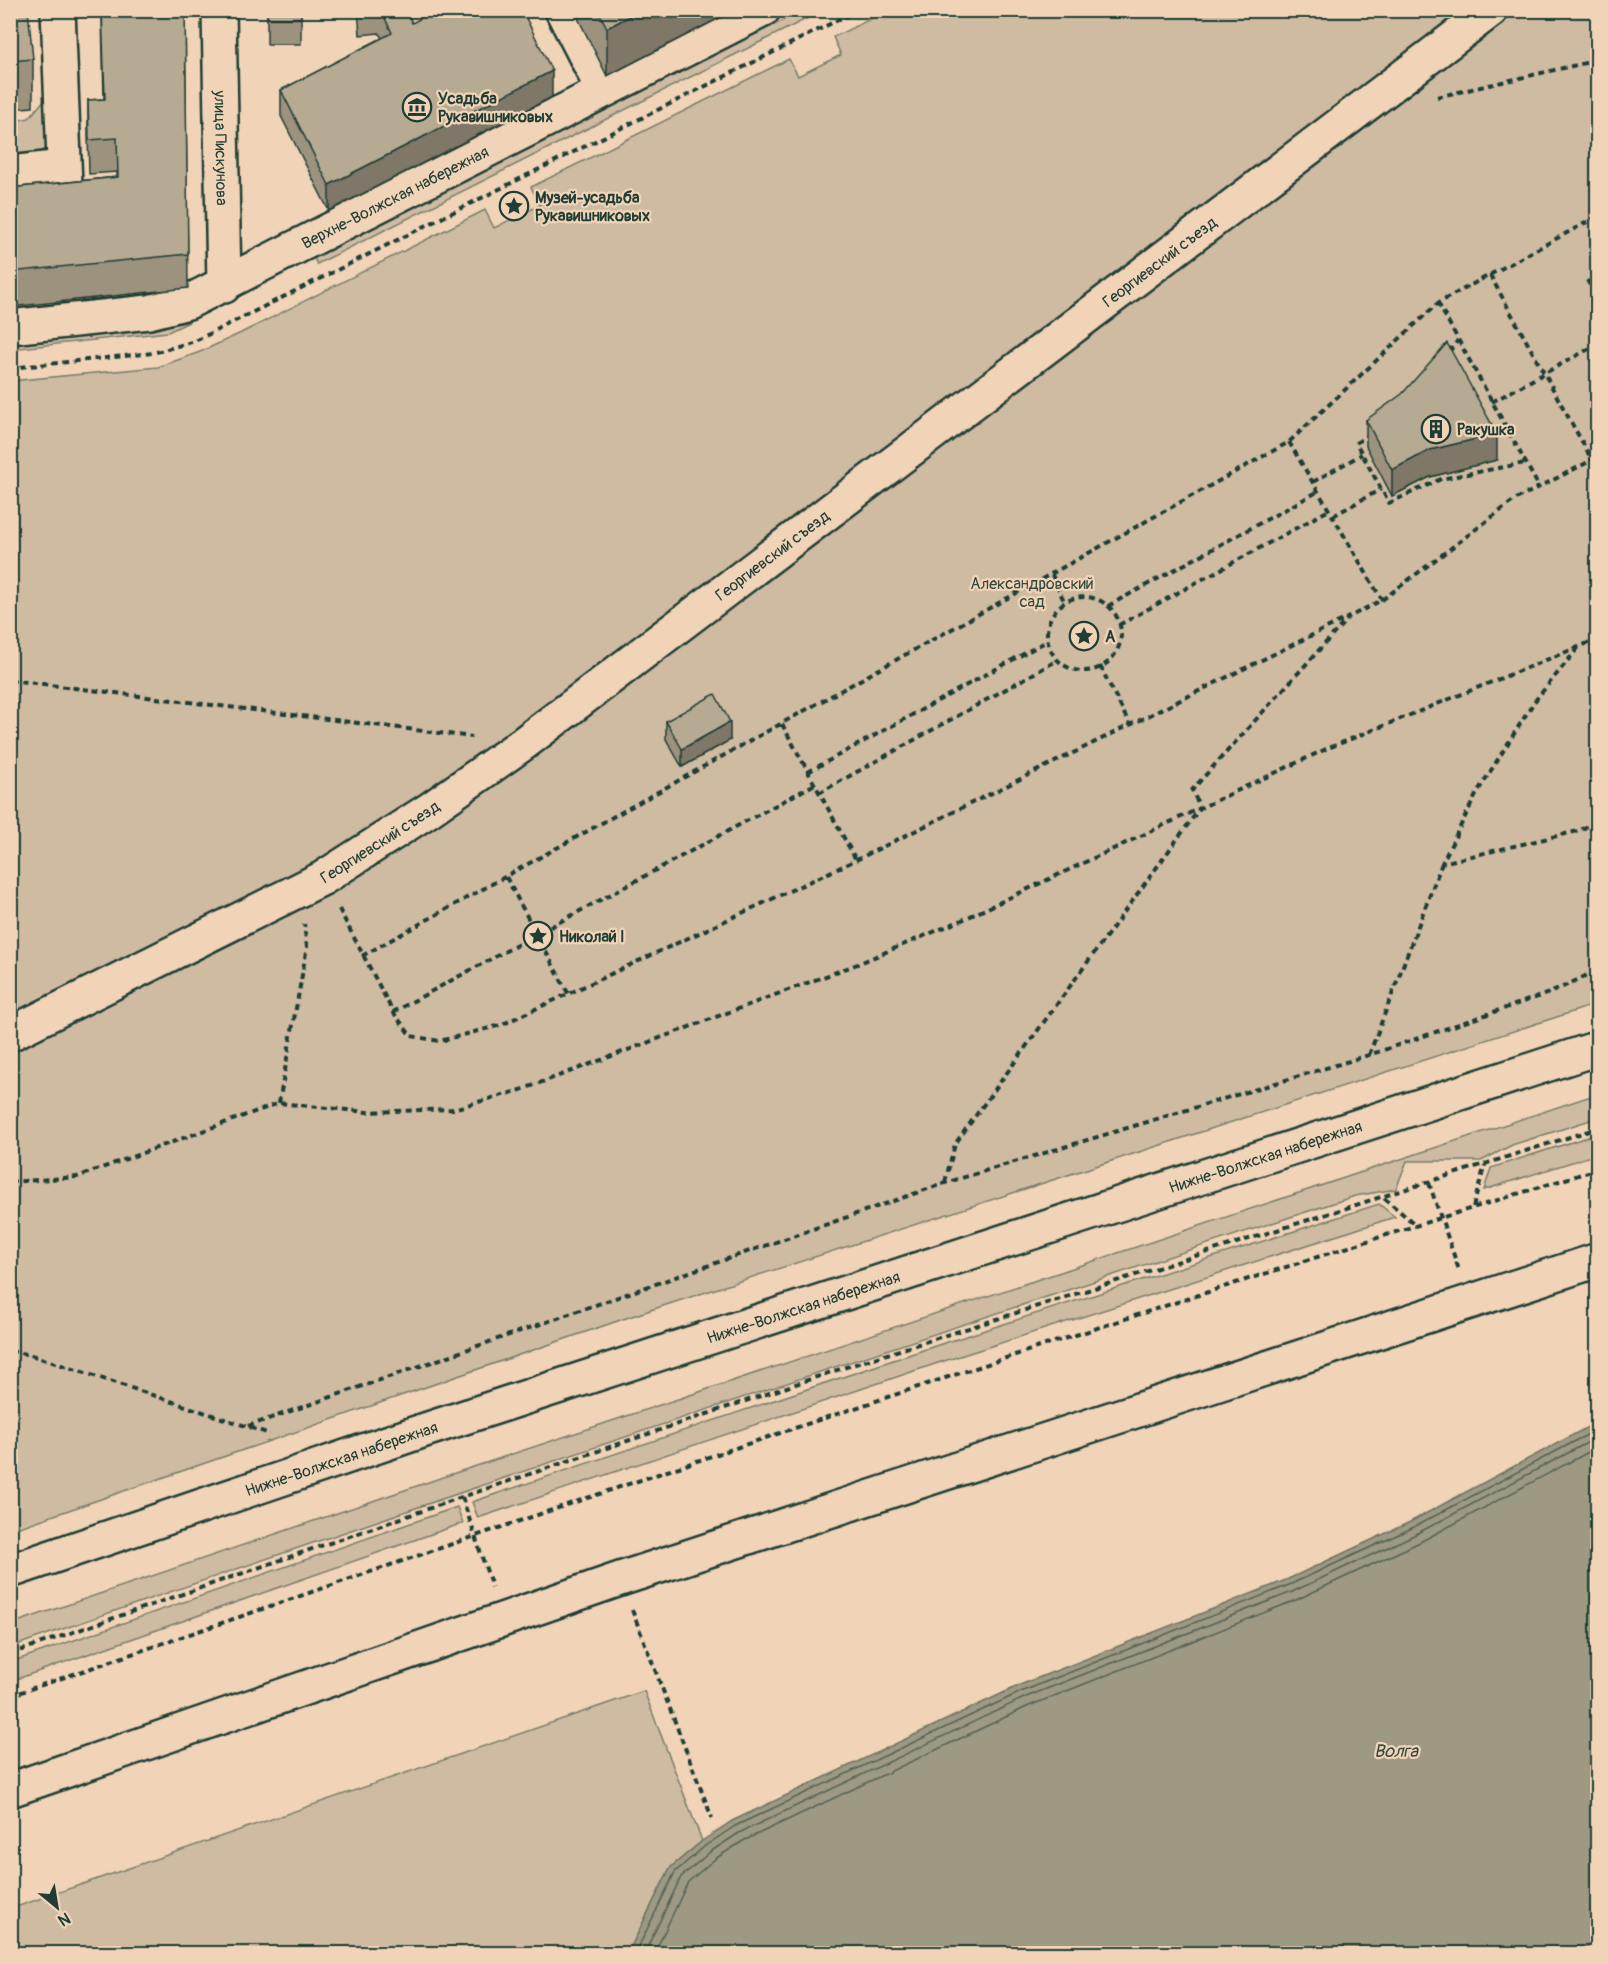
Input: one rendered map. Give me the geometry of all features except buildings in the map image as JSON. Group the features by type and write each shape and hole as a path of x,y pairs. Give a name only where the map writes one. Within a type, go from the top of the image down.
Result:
{"street":[{"path":"10,173 64,176 58,10"},
{"name":"улица Пискунова","path":"219,10 224,286"},
{"path":"562,10 603,90"},
{"name":"Верхне-Волжская набережная","path":"10,327 149,312 188,302 224,286 763,10"},
{"name":"Георгиевский съезд","path":"10,1034 291,897 323,879 429,810 524,743 1491,10"},
{"name":"Нижне-Волжская набережная","path":"10,1571 428,1429 1598,1048"},
{"path":"10,1790 620,1579 1598,1260"}],"path":[{"path":"1426,99 1598,60"},
{"path":"362,956 1052,575 1289,441 1438,303 1598,216"},
{"path":"1490,275 1592,460"},
{"path":"1587,280 1598,300"},
{"path":"1438,303 1539,487"},
{"path":"1444,359 1458,340"},
{"path":"1492,402 1598,344"},
{"path":"1376,430 1356,443 1389,503 1441,479 1525,463"},
{"path":"1289,441 1382,600"},
{"path":"1313,482 1362,454"},
{"path":"323,879 393,1012 411,1036 440,1041 501,1025 856,860 1350,617 1382,600 1516,500 1598,457"},
{"path":"1333,516 1381,489"},
{"path":"1108,606 1319,491"},
{"path":"1119,625 1329,510"},
{"path":"1052,575 1065,603"},
{"path":"1080,597 1092,598 1108,606 1119,625 1119,646 1113,656 1100,666 1082,671 1070,668 1059,660 1047,641 1051,618 1065,603 1080,597"},
{"path":"1200,808 1192,790 1350,617"},
{"path":"10,1182 77,1178 279,1103 367,1112 453,1109 521,1090 866,960 962,920 1326,749 1598,639"},
{"path":"808,772 1047,641"},
{"path":"1369,1055 1442,863 1478,791 1534,702 1580,646"},
{"path":"819,793 1059,660"},
{"path":"1100,666 1130,725"},
{"path":"10,680 524,743"},
{"path":"782,724 856,860"},
{"path":"393,1012 538,936 815,784"},
{"path":"945,1183 955,1144 1200,808"},
{"path":"1442,863 1578,831 1598,821"},
{"path":"506,877 569,994"},
{"path":"279,1103 307,947 306,927 291,897"},
{"path":"249,1426 945,1183 1369,1055 1552,992 1598,970"},
{"path":"10,1654 462,1497 1058,1298 1383,1198 1598,1128"},
{"path":"1473,1207 1485,1164"},
{"path":"10,1696 475,1535 1045,1346 1473,1207 1598,1169"},
{"path":"1429,1183 1462,1278"},
{"path":"1383,1198 1417,1226"},
{"path":"10,1351 31,1354 270,1434"},
{"path":"462,1497 494,1593"},
{"path":"630,1606 712,1818"}],"green space":[{"path":"802,11 822,11 317,264 312,255"},
{"name":"Александровский сад","path":"887,11 1597,11 1597,1004 632,1316 11,1530 10,381 158,367 200,352 241,333 485,210 494,228 540,205 531,187 789,59 798,76 841,55 833,37"},
{"path":"51,92 50,147 11,166 11,122 29,118"},
{"path":"189,322 168,332 11,349 10,341"},
{"path":"1597,1094 1597,1118 1512,1145 1481,1161 1407,1161 1396,1189 1355,1196 1018,1306 11,1647 11,1624 452,1474"},
{"path":"1597,1134 1597,1154 1484,1190 1491,1168"},
{"path":"1379,1204 1395,1217 941,1362 478,1518 472,1502 935,1346"},
{"path":"457,1507 463,1523 11,1681 11,1662"},
{"path":"644,1691 702,1841 670,1868 628,1953 11,1953 10,1909"}],"water":[{"name":"Волга","path":"1597,1422 1597,1953 628,1953 670,1868 702,1841 732,1821 1020,1685 1286,1580 1410,1522"}],"place":[{"name":"Усадьба Рукавишниковых","path":"417,107"},
{"name":"Музей-усадьба Рукавишниковых","path":"514,206"},
{"name":"Ракушка","path":"1436,429"},
{"name":"А","path":"1084,636"},
{"name":"Николай I","path":"538,936"}]}
